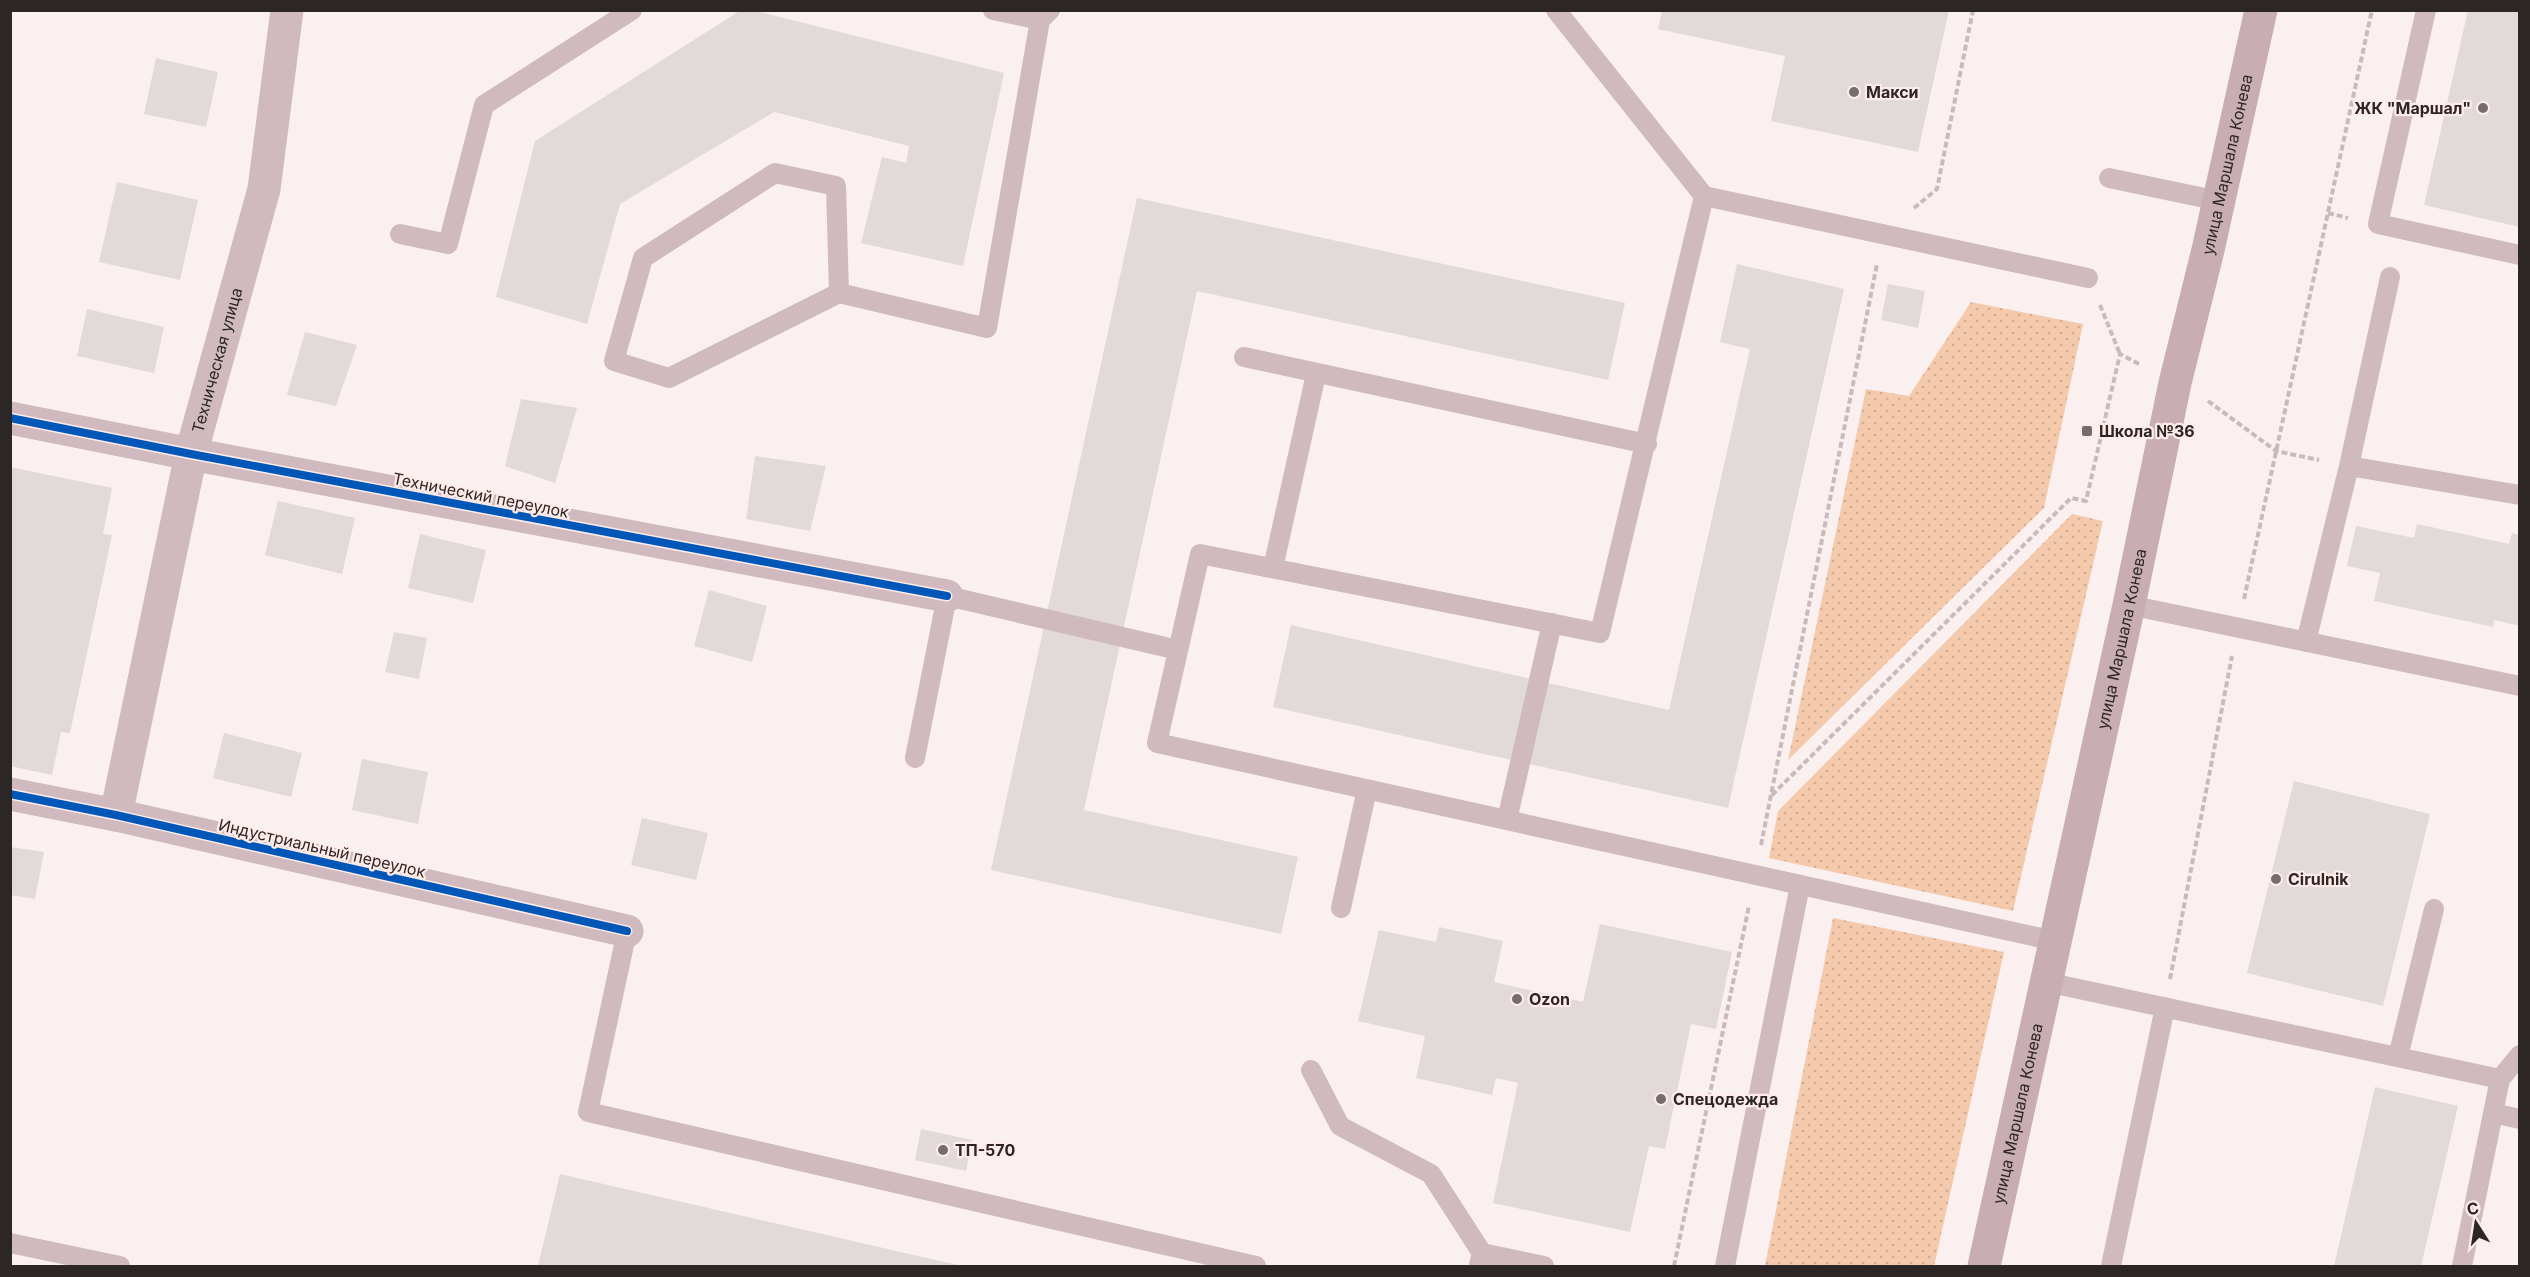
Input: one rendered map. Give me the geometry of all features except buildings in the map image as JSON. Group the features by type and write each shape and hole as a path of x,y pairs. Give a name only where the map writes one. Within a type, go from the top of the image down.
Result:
{"main road":[{"name":"улица Маршала Конева","path":"1984,1266 2129,605 2175,383 2219,201 2261,10"}],"street":[{"name":"Техническая улица","path":"116,815 191,454 264,189 287,10"},
{"name":"Технический переулок","path":"10,418 947,596"},
{"name":"Индустриальный переулок","path":"10,794 116,815 627,931"}],"lane":[{"path":"400,234 448,244 484,105 632,10"},
{"path":"839,293 836,186 775,173 643,258 614,361 669,378 839,293 987,328 1045,15 993,10"},
{"path":"1556,10 1704,196 2088,278"},
{"path":"2426,10 2378,224 2520,255"},
{"path":"2109,178 2219,201"},
{"path":"1704,196 1647,444 1600,633 1200,554 1157,742 2055,941"},
{"path":"2306,642 2349,466 2390,277"},
{"path":"1244,357 1647,444"},
{"path":"1273,568 1316,374"},
{"path":"2349,466 2520,495"},
{"path":"915,758 947,596 1178,650"},
{"path":"2129,605 2520,686"},
{"path":"1507,820 1552,623"},
{"path":"1341,908 1367,789"},
{"path":"1725,1266 1800,885"},
{"path":"2398,1057 2434,909"},
{"path":"627,931 588,1112 1257,1266"},
{"path":"2046,982 2500,1079"},
{"path":"2111,1266 2165,1007"},
{"path":"2462,1266 2500,1079 2520,1055"},
{"path":"1311,1070 1340,1126 1431,1174 1480,1260 1544,1266"},
{"path":"2493,1113 2520,1119"},
{"path":"10,1242 120,1266"}],"path":[{"path":"1674,1266 1883,235 1937,189 1973,10"},
{"path":"2165,1007 2237,628 2372,10"},
{"path":"1771,796 2071,498 2086,501 2120,354 2088,278"},
{"path":"2120,354 2213,404 2276,451 2349,466"}],"shaded area":[{"path":"1971,302 2083,324 2044,508 1788,760 1866,389 1909,396"},
{"path":"2072,514 2103,521 2013,911 1769,858 1778,811"},
{"path":"1833,918 2004,952 1934,1266 1765,1266"}],"cycle path":[{"path":"10,418 947,596"},
{"path":"10,794 116,815 627,931"}],"place":[{"name":"Макси","path":"1854,92"},
{"name":"ЖК \"Маршал\"","path":"2483,108"},
{"name":"Школа №36","path":"2087,431"},
{"name":"Cirulnik","path":"2276,879"},
{"name":"Ozon","path":"1517,999"},
{"name":"Спецодежда","path":"1661,1099"},
{"name":"ТП-570","path":"943,1150"}]}
